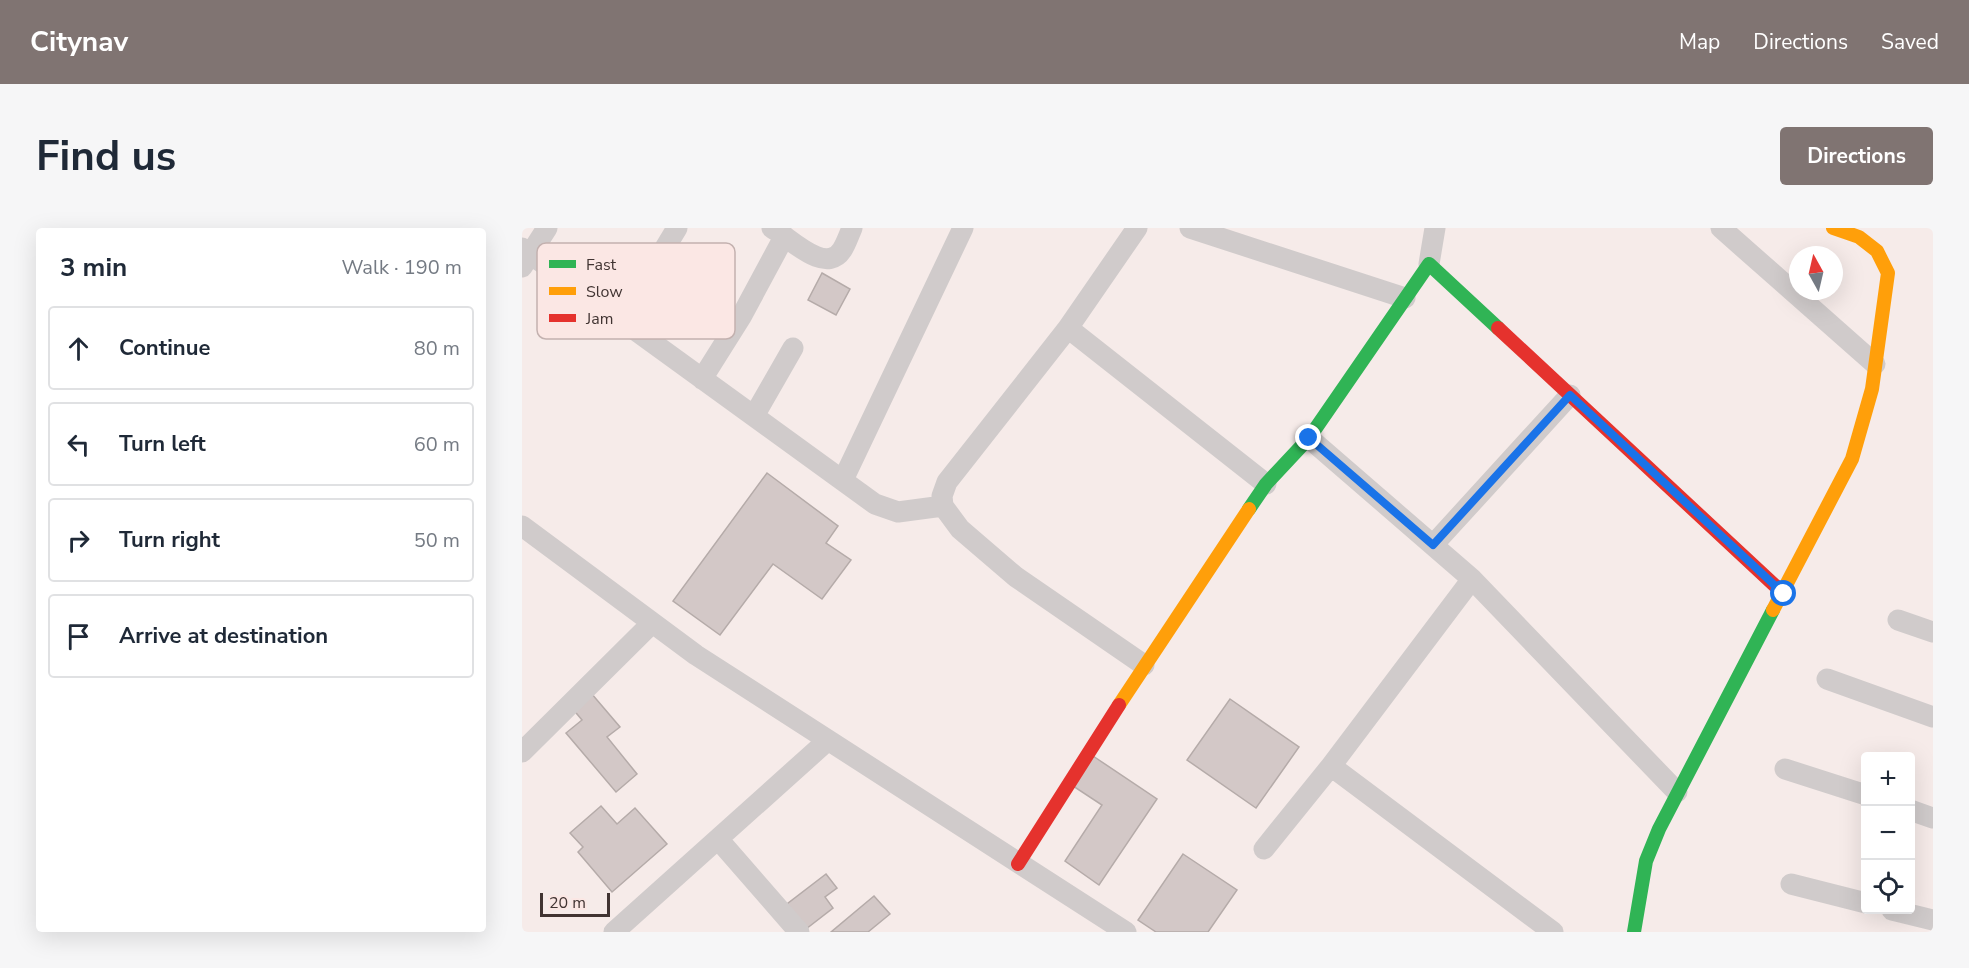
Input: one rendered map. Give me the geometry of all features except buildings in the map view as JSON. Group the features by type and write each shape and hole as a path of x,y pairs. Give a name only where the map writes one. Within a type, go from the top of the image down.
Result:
{"street":[{"path":"525,257 547,228"},
{"path":"668,243 677,228"},
{"path":"735,327 779,231 818,257 832,259 842,251 852,228"},
{"path":"843,480 963,228"},
{"path":"1137,228 1068,328 947,482 942,496 943,506 960,529 1016,577 1144,665"},
{"path":"1190,228 1405,298"},
{"path":"1018,864 1144,665 1266,484 1309,438 1429,264 1435,228"},
{"path":"1722,228 1875,364"},
{"path":"1634,932 1646,861 1677,792 1784,594 1852,459 1872,389 1888,273 1877,251 1859,237 1833,228"},
{"path":"1429,264 1784,594"},
{"path":"1068,328 1266,484"},
{"path":"646,339 888,510 914,512 943,506"},
{"path":"702,379 727,339"},
{"path":"754,416 793,348"},
{"path":"1433,545 1570,395"},
{"path":"1309,438 1472,579 1677,792"},
{"path":"522,526 696,655 1126,932"},
{"path":"1264,849 1331,766 1472,579"},
{"path":"1898,620 1933,632"},
{"path":"522,752 652,623"},
{"path":"1827,679 1933,717"},
{"path":"614,932 827,741"},
{"path":"1331,766 1553,932"},
{"path":"1785,769 1861,793"},
{"path":"1915,811 1933,818"},
{"path":"718,839 799,932"},
{"path":"1791,884 1861,902"},
{"path":"1911,914 1933,920"}],"traffic: fast":[{"path":"1249,509 1266,484 1309,438 1429,264 1498,328"},
{"path":"1634,932 1646,861 1659,829 1773,610"}],"traffic: slow":[{"path":"1773,610 1852,459 1872,389 1888,273 1877,251 1859,237 1833,228"},
{"path":"1119,705 1249,509"}],"traffic: jam":[{"path":"1498,328 1784,594"},
{"path":"1018,864 1119,705"}],"route":[{"path":"1309,438 1433,545 1570,395 1784,594"}]}
